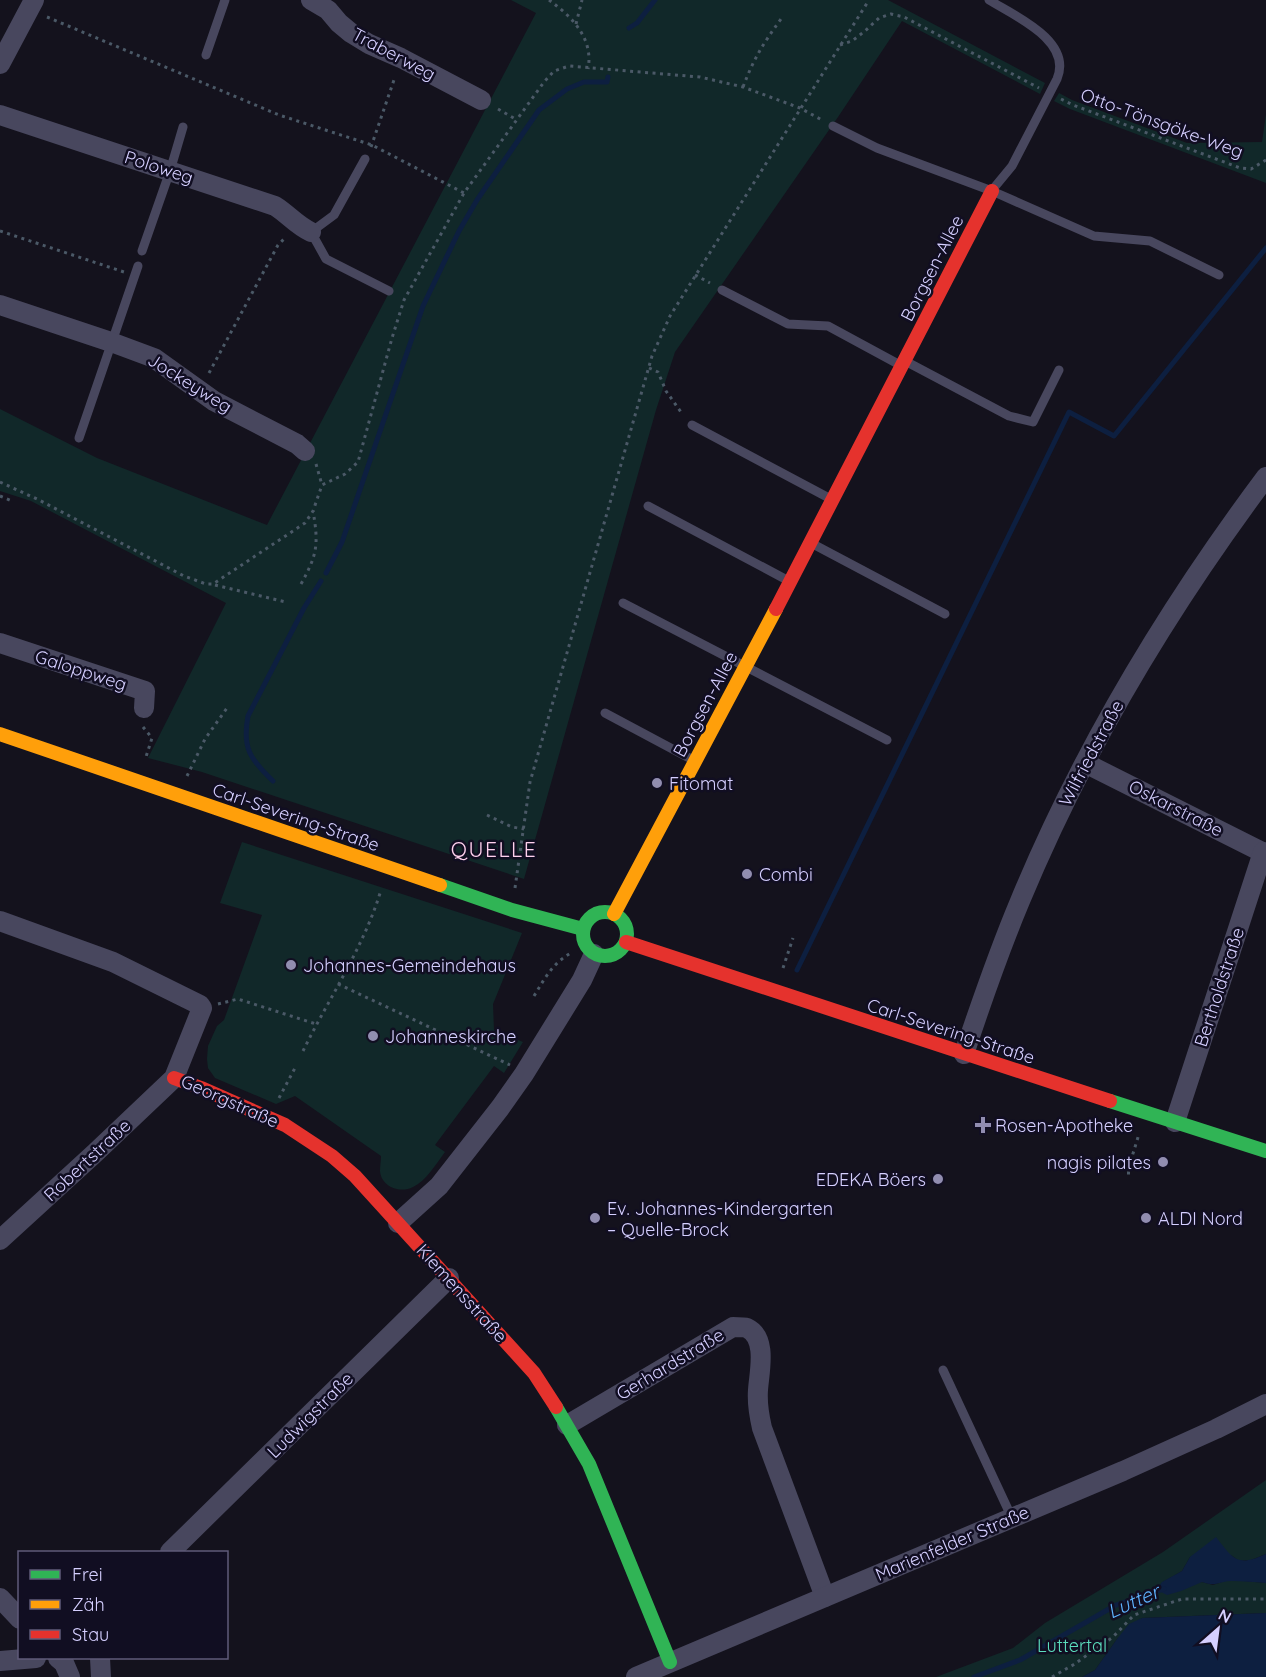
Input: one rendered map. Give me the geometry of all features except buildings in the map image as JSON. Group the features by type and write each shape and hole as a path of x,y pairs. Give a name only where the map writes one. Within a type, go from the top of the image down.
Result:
{"street":[{"name":"Traberweg","path":"311,0 328,10 351,33 369,44 481,100"},
{"path":"0,64 31,5"},
{"name":"Poloweg","path":"0,114 275,206 304,229"},
{"name":"Borgsen-Allee","path":"615,914 992,191"},
{"name":"Jockeyweg","path":"0,305 154,358 214,401 297,444 305,451"},
{"name":"Wilfriedstraße","path":"963,1054 989,978 1020,900 1085,763 1164,625 1208,556 1260,497 1266,477"},
{"name":"Galoppweg","path":"0,643 145,690 144,718"},
{"name":"Carl-Severing-Straße","path":"0,734 512,910 583,929"},
{"name":"Oskarstraße","path":"1085,763 1264,853"},
{"name":"Bertholdstraße","path":"1175,1122 1264,853"},
{"path":"601,912 615,914 624,923 626,942 622,949 609,957 602,957 590,950 582,935 583,929 589,918 595,914 601,912"},
{"path":"0,921 113,962 202,1008"},
{"name":"Carl-Severing-Straße","path":"626,942 963,1054 1266,1151"},
{"path":"398,1223 439,1186 524,1074 582,980 590,950"},
{"name":"Georgstraße","path":"202,1008 174,1078 297,1132 332,1156 355,1176 398,1223"},
{"name":"Robertstraße","path":"0,1240 174,1078"},
{"name":"Klemensstraße","path":"398,1223 534,1373 567,1425 589,1464 670,1662"},
{"name":"Ludwigstraße","path":"171,1551 449,1278"},
{"name":"Gerhardstraße","path":"567,1425 733,1327 747,1328 755,1336 759,1346 761,1365 758,1409 762,1428 825,1597"},
{"name":"Marienfelder Straße","path":"636,1677 1123,1471 1266,1404"},
{"path":"0,1598 18,1617"},
{"path":"0,1661 24,1659"},
{"path":"59,1659 64,1663 70,1677"},
{"path":"100,1659 101,1677"}],"lane":[{"path":"206,55 225,0"},
{"name":"Borgsen-Allee","path":"989,0 1044,36 1058,52 1060,60 1059,73 1050,93 1012,166 992,191"},
{"path":"833,126 877,148 992,191 1094,236 1150,241 1219,275"},
{"path":"142,251 183,127"},
{"path":"365,159 334,215 304,229 326,259 389,291"},
{"path":"79,438 138,266"},
{"path":"722,290 788,324 828,326 1009,416 1033,422 1059,370"},
{"path":"692,425 832,499"},
{"path":"648,506 789,581"},
{"path":"809,542 945,615"},
{"path":"623,603 887,740"},
{"path":"605,713 695,761"},
{"path":"943,1370 1012,1518"}],"path":[{"path":"549,0 576,24 584,38 589,51 588,69"},
{"path":"576,24 582,0"},
{"path":"512,910 530,782 652,356 670,316 869,0"},
{"path":"31,5 279,115 372,145 464,193"},
{"name":"Otto-Tönsgöke-Weg","path":"840,45 852,41 879,18 891,14 904,17 1073,105 1240,168 1251,169 1266,160"},
{"path":"743,87 756,55 781,19"},
{"path":"365,159 372,145 401,58"},
{"path":"213,584 305,523 313,511 322,485 345,474 358,462 404,300 464,193 554,71 569,66 700,77 743,87 801,108 833,126"},
{"path":"481,100 517,120"},
{"path":"200,391 278,245 304,229"},
{"path":"0,231 134,275"},
{"path":"695,275 722,290"},
{"path":"648,368 658,372 666,391 692,425"},
{"path":"0,482 184,576 206,584 286,602"},
{"path":"0,496 12,501"},
{"path":"301,584 311,567 316,550 313,511"},
{"path":"180,796 186,777 205,739 227,708"},
{"path":"138,782 152,738 144,718"},
{"path":"487,815 524,829"},
{"path":"303,1051 354,956 377,902"},
{"path":"783,968 794,938"},
{"path":"534,996 550,968 564,956 590,950"},
{"path":"339,984 506,1062 524,1074"},
{"path":"202,1008 238,999 316,1024"},
{"path":"269,1118 295,1068"},
{"path":"1130,1173 1127,1173 1140,1133"},
{"path":"1052,1677 1113,1636 1134,1615 1182,1599 1266,1599"}],"green space":[{"path":"511,0 888,0 1045,83 1040,94 902,21 675,352 656,410 524,879 202,772 148,758 226,603 31,501 0,491 0,409 97,458 267,525 536,13"},
{"path":"1059,93 1187,143 1262,142 1266,114 1266,183 1070,109 1054,101"},
{"path":"242,842 522,933 493,1004 494,1030 523,1042 504,1073 494,1066 435,1145 445,1152 426,1176 413,1187 402,1190 387,1184 381,1176 381,1156 295,1096 276,1104 215,1078 208,1068 208,1046 217,1026 224,1020 262,915 220,903"},
{"name":"Luttertal","path":"1266,1480 1266,1554 1251,1560 1239,1561 1231,1555 1190,1557 1182,1571 1163,1582 1202,1582 1213,1585 1225,1581 1266,1583 1266,1613 1142,1618 1117,1639 1095,1670 1082,1677 936,1677 1013,1648 1045,1623 1163,1552"}],"water":[{"path":"1216,1537 1237,1559 1248,1560 1266,1554 1266,1583 1231,1581 1214,1584 1202,1582 1167,1595 1159,1591 1162,1582 1182,1571 1190,1557"},
{"path":"1266,1613 1266,1677 1082,1677 1095,1670 1129,1624 1142,1618"}],"waterway":[{"path":"629,28 637,23 655,0"},
{"path":"326,573 342,542 423,306 459,231 477,200 539,110 567,89 584,82 607,82 608,77"},
{"path":"797,970 1069,412 1114,436 1266,248"},
{"path":"273,781 253,759 247,745 248,716 304,608 321,581"},
{"name":"Lutter","path":"974,1677 1020,1660 1116,1605 1164,1589"}],"traffic: fast":[{"path":"440,885 512,910 583,929"},
{"path":"605,912 614,913 621,918 626,925 627,934 626,943 621,950 614,955 605,956 596,955 589,950 584,943 583,934 584,925 589,918 596,913 605,912"},
{"path":"1110,1101 1266,1151"},
{"path":"556,1407 589,1464 670,1662"}],"traffic: slow":[{"path":"614,914 776,609"},
{"path":"0,734 440,885"}],"traffic: jam":[{"path":"776,609 992,191"},
{"path":"626,942 1110,1101"},
{"path":"174,1078 285,1125 332,1156 355,1176 534,1373 556,1407"}],"place":[{"name":"Fitomat","path":"657,783"},
{"name":"Combi","path":"747,874"},
{"name":"Johannes-Gemeindehaus","path":"291,965"},
{"name":"Johanneskirche","path":"373,1036"},
{"name":"Rosen-Apotheke","path":"983,1125"},
{"name":"nagis pilates","path":"1163,1162"},
{"name":"EDEKA Böers","path":"938,1179"},
{"name":"Ev. Johannes-Kindergarten – Quelle-Brock","path":"595,1218"},
{"name":"ALDI Nord","path":"1146,1218"}],"district":[{"name":"QUELLE","path":"494,849"}]}
